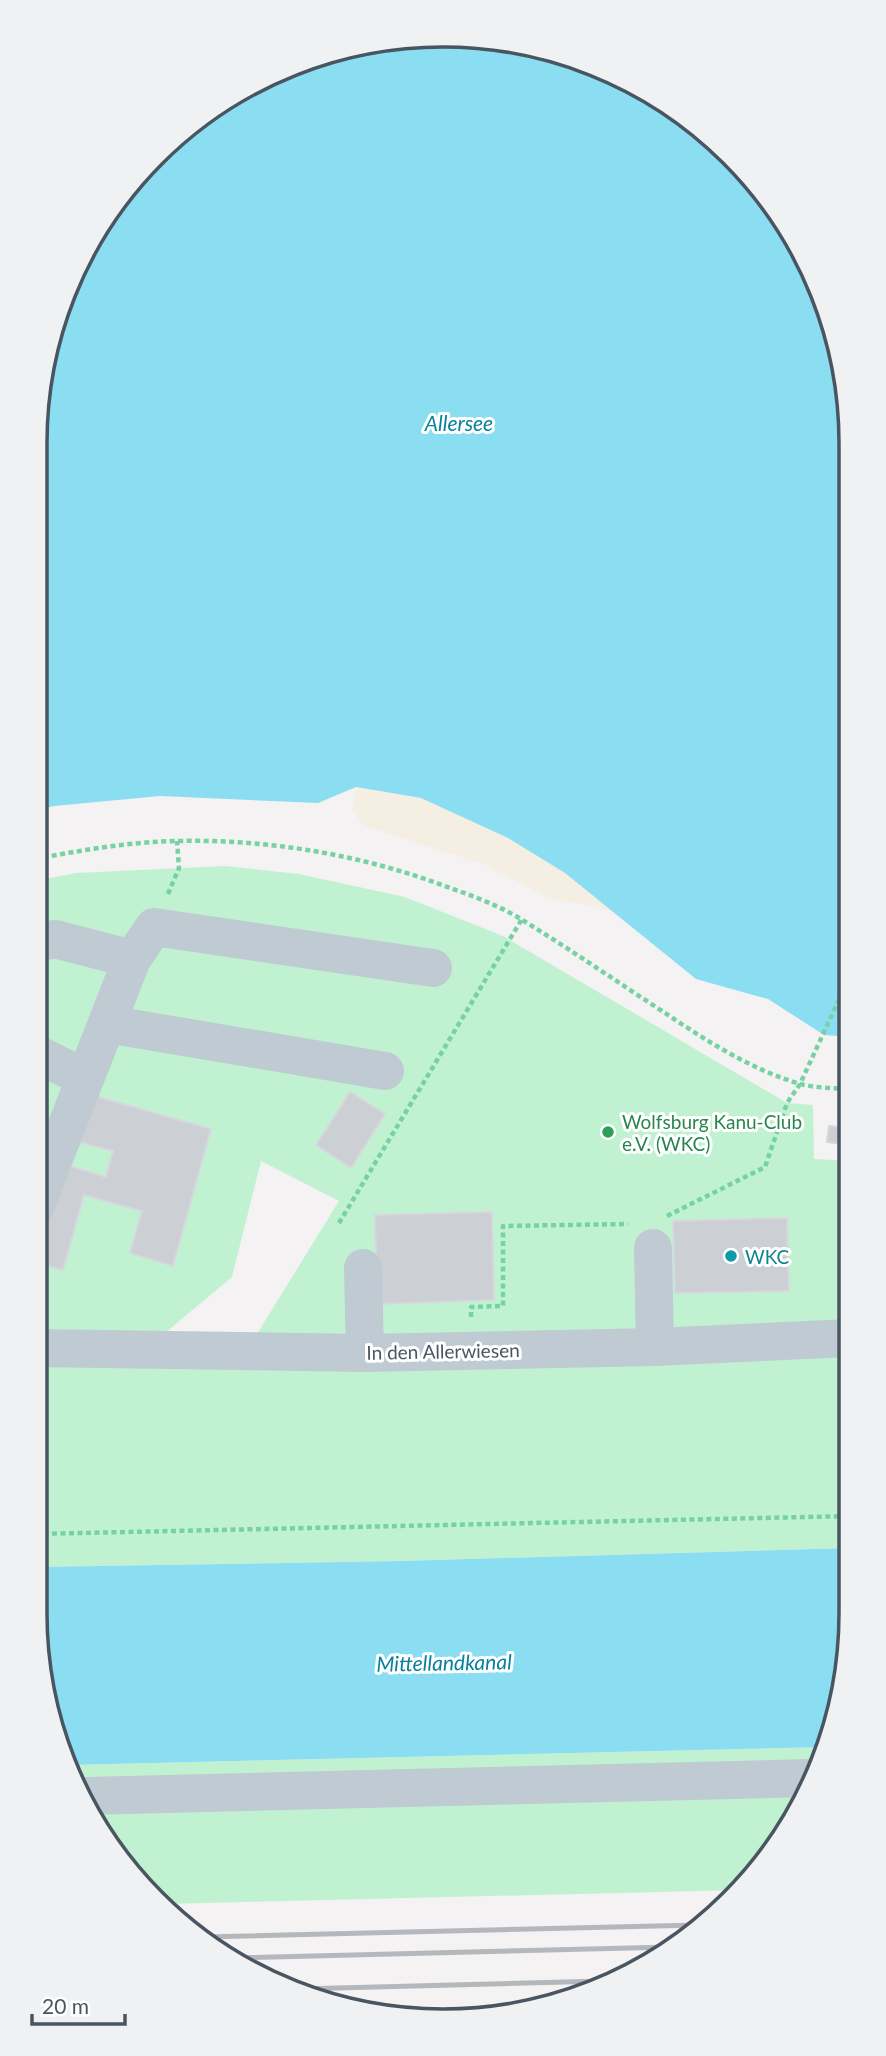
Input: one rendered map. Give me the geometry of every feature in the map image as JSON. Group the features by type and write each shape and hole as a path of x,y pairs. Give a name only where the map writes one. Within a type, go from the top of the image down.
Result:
{"street":[{"path":"47,1154 85,1079 132,959 154,927 433,968"},
{"path":"47,941 55,939 132,959"},
{"path":"107,1024 384,1071"},
{"path":"47,1059 85,1079"},
{"path":"651,1230 655,1347"},
{"path":"363,1268 365,1353"},
{"name":"In den Allerwiesen","path":"47,1348 365,1353 655,1347 839,1339"},
{"path":"92,1796 802,1778"}],"path":[{"path":"47,857 131,844 177,841 267,845 328,854 426,879 475,897 522,919 703,1039 755,1067 800,1084 839,1088"},
{"path":"154,927 179,868 177,841"},
{"path":"339,1223 522,919"},
{"path":"472,1350 471,1307 503,1306 503,1226 651,1230 765,1167 787,1103 800,1084 839,1000"},
{"path":"47,1534 839,1516"}],"green space":[{"path":"225,866 299,874 405,897 503,936 787,1103 813,1105 814,1159 839,1160 839,1548 402,1561 47,1567 47,879 76,873","holes":["261,1161 339,1201 255,1337 165,1333 232,1277"]},
{"path":"815,1747 786,1811 757,1854 726,1890 174,1904 145,1874 114,1833 77,1765"}],"sand":[{"path":"356,787 421,798 508,838 565,873 611,910 549,898 485,865 363,825 352,809"}],"water":[{"name":"Allersee","path":"469,48 545,61 570,68 618,88 684,129 741,182 786,245 809,292 831,366 838,417 839,1036 824,1035 768,999 696,979 565,873 508,838 421,798 356,787 318,803 160,796 47,807 47,443 55,366 68,316 100,245 145,182 182,145 245,100 316,68 391,51"},
{"name":"Mittellandkanal","path":"839,1548 839,1613 835,1665 815,1747 77,1765 61,1715 51,1665 47,1567 402,1561"}],"building":[{"path":"350,1092 385,1114 351,1168 316,1145"},
{"path":"92,1095 211,1129 173,1266 130,1253 142,1211 84,1195 63,1270 47,1265 47,1220 63,1164 106,1177 113,1151 79,1142"},
{"path":"829,1126 839,1127 839,1144 827,1142"},
{"path":"492,1212 494,1300 377,1304 375,1215"},
{"name":"WKC","path":"787,1218 789,1291 675,1293 673,1221"}],"railway":[{"path":"216,1937 686,1925"},
{"path":"248,1958 655,1947"},
{"path":"318,1989 588,1981"}],"place":[{"name":"Wolfsburg Kanu-Club e.V. (WKC)","path":"608,1132"},
{"name":"WKC","path":"731,1256"}]}
